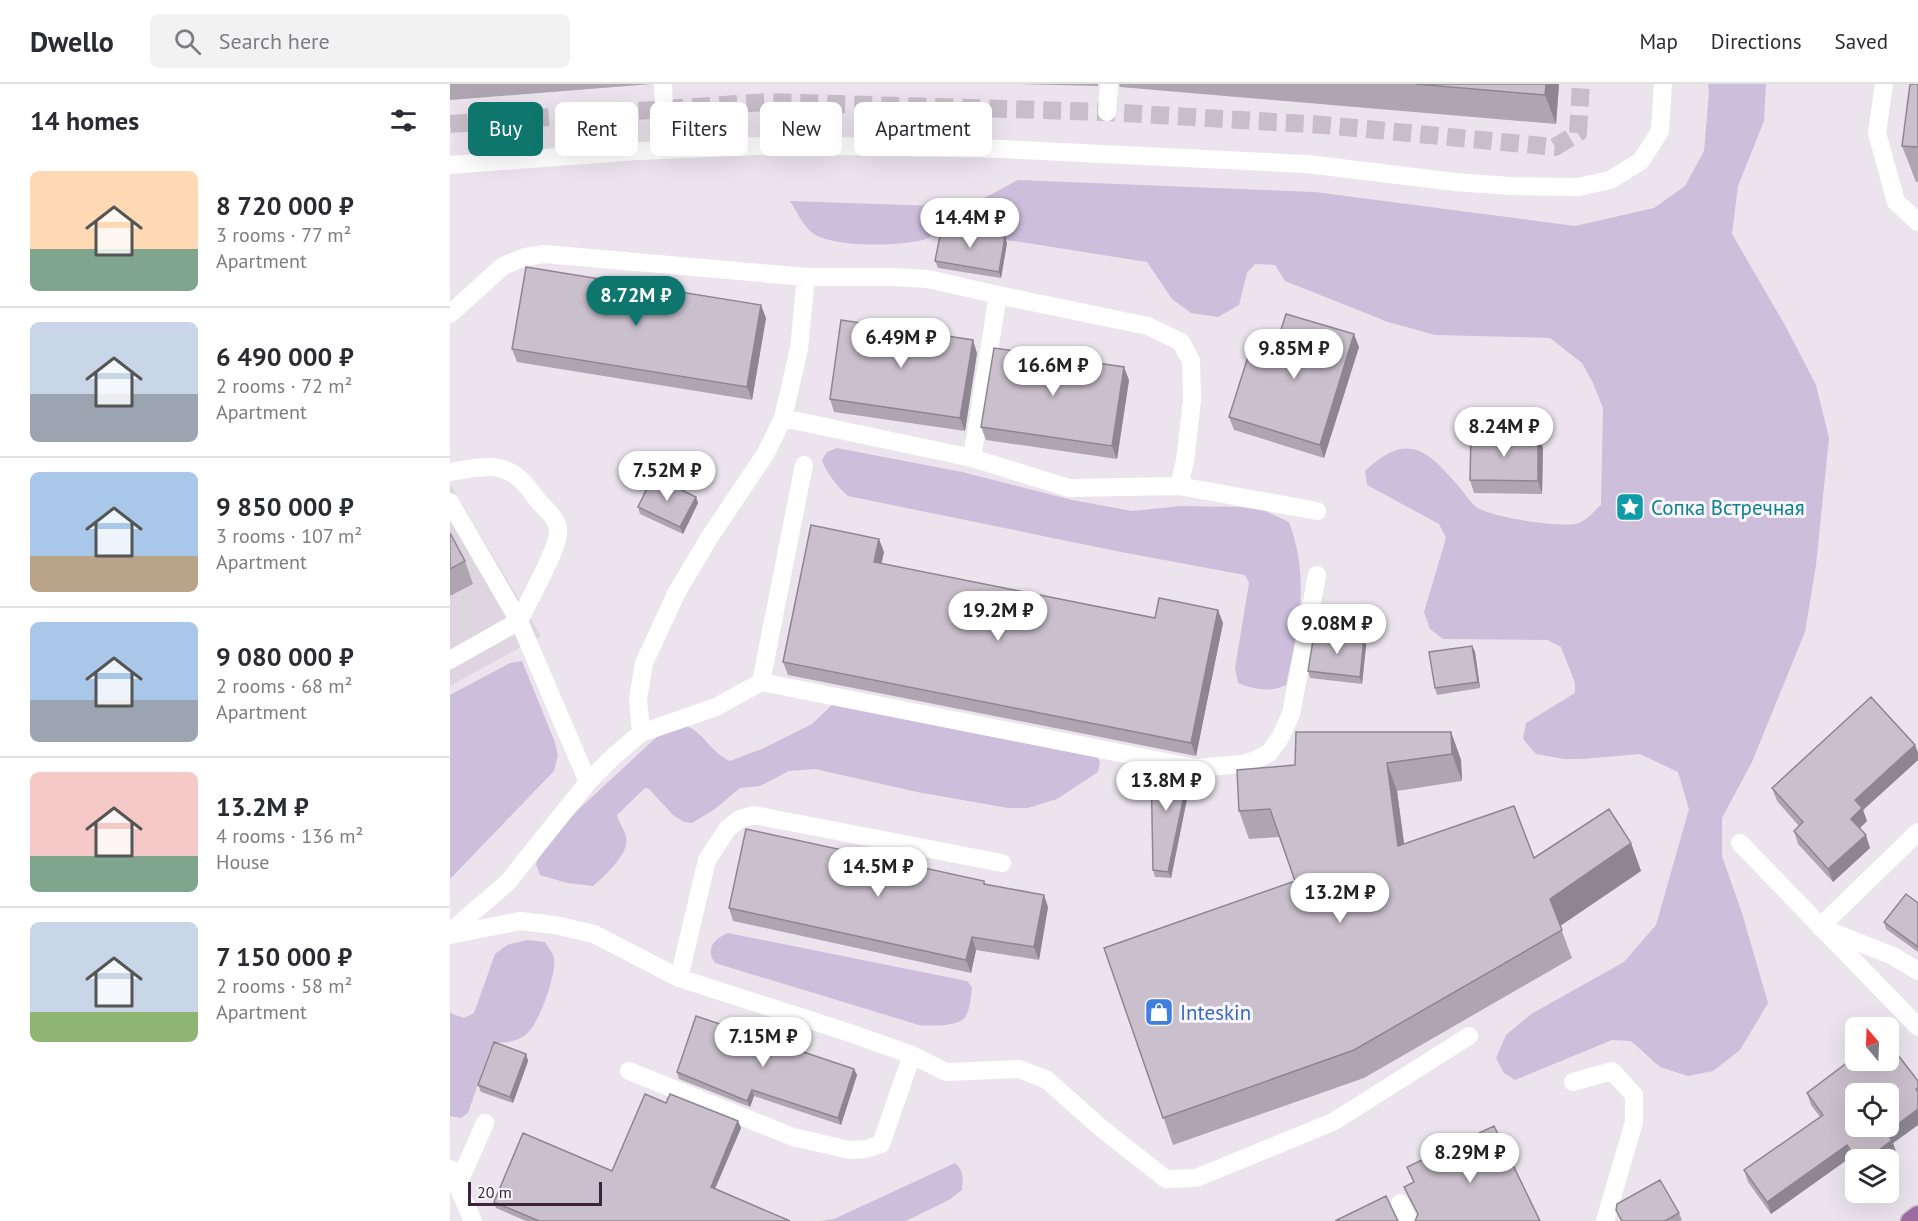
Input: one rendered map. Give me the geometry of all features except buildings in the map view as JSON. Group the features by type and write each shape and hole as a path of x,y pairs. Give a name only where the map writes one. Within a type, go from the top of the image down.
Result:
{"main road":[{"path":"1910,1221 1918,1215"}],"street":[{"path":"663,84 664,102"},
{"path":"450,165 639,151 779,145 1003,148 1296,163 1455,182 1578,187 1610,180 1641,161 1660,131 1663,84"},
{"path":"1884,84 1877,134 1896,202 1918,222"},
{"path":"1107,112 1109,86"},
{"path":"450,314 503,266 525,257 545,254 806,277 928,279 1148,326 1181,342 1191,361 1192,400 1185,461 1179,486"},
{"path":"641,733 638,699 644,663 677,592 709,538 766,453 783,418 799,349 806,277"},
{"path":"972,459 998,295"},
{"path":"783,418 972,459 1069,488 1179,486 1317,511"},
{"path":"761,682 804,465"},
{"path":"450,472 492,466 510,470 550,512 559,534 519,621 450,660"},
{"path":"450,502 519,621 588,782"},
{"path":"450,933 508,882 588,782 641,733 716,706 761,682 1196,768 1242,764 1269,753 1280,738 1291,714 1317,574"},
{"path":"679,978 707,860 728,828 740,819 754,815 1002,862"},
{"path":"1820,927 1918,832"},
{"path":"1740,843 1918,1027"},
{"path":"450,933 520,921 555,925 594,934 679,978 788,1012 912,1055 946,1072 1019,1069 1047,1080 1101,1128 1166,1179 1196,1178 1333,1122 1468,1036"},
{"path":"1820,927 1893,956 1918,971"},
{"path":"629,1071 793,1137 849,1150 866,1149 881,1143 912,1055"},
{"path":"1573,1082 1612,1071 1634,1095 1634,1122 1605,1221"},
{"path":"473,1221 454,1177 485,1123"},
{"path":"1400,1203 1409,1221"}],"shaded area":[{"path":"1708,84 1766,84 1764,121 1738,186 1732,234 1786,327 1816,385 1829,438 1816,565 1805,632 1752,762 1722,818 1722,856 1742,913 1768,1003 1740,1050 1713,1071 1688,1076 1660,1067 1631,1041 1612,1040 1515,1080 1504,1073 1496,1058 1506,1035 1531,1014 1624,962 1656,925 1689,809 1678,772 1640,754 1564,759 1536,754 1523,739 1526,723 1575,693 1575,683 1561,647 1547,640 1443,639 1430,629 1424,612 1446,538 1439,524 1367,485 1365,471 1380,458 1394,451 1406,448 1418,450 1439,465 1474,505 1484,511 1543,523 1582,522 1601,505 1603,408 1582,363 1550,338 1435,335 1388,322 1285,281 1275,265 1255,264 1247,273 1239,305 1218,317 1191,313 1172,299 1147,262 944,230 923,240 899,244 837,242 824,239 810,231 790,201 967,207 1018,180 1315,192 1575,226 1654,208 1685,186 1704,151"},
{"path":"837,448 962,472 1072,500 1132,511 1181,506 1238,507 1263,510 1289,522 1295,543 1301,584 1295,644 1286,685 1274,689 1262,689 1238,683 1235,668 1249,583 1245,575 848,496 833,480 822,460 827,452"},
{"path":"450,484 541,636 450,686"},
{"path":"522,661 554,740 558,755 554,771 450,879 450,695 510,663"},
{"path":"834,703 1097,756 1100,762 1098,772 1057,799 1028,808 1008,808 917,792 815,769 789,771 760,786 740,788 715,809 692,823 684,822 673,815 649,789 645,788 617,815 626,837 624,850 615,864 593,886 567,883 540,875 536,864 550,836 661,733 673,727 683,726 692,729 730,761 764,748 812,724"},
{"path":"728,933 967,981 972,987 966,1016 963,1020 951,1024 919,1025 715,963 711,953 712,945"},
{"path":"527,940 545,942 554,958 553,976 540,1012 535,1023 524,1036 497,1043 490,1049 468,1113 461,1118 450,1116 450,1013 464,1018 474,1013 495,954 507,945"},
{"path":"955,1163 962,1175 962,1190 949,1200 906,1221 821,1221 834,1219"}],"tunnel":[{"path":"450,124 766,102 1107,112 1324,125 1555,147 1578,133 1581,84"}],"place":[{"name":"Сопка Встречная","path":"1630,507"},
{"name":"Inteskin","path":"1159,1012"}]}
